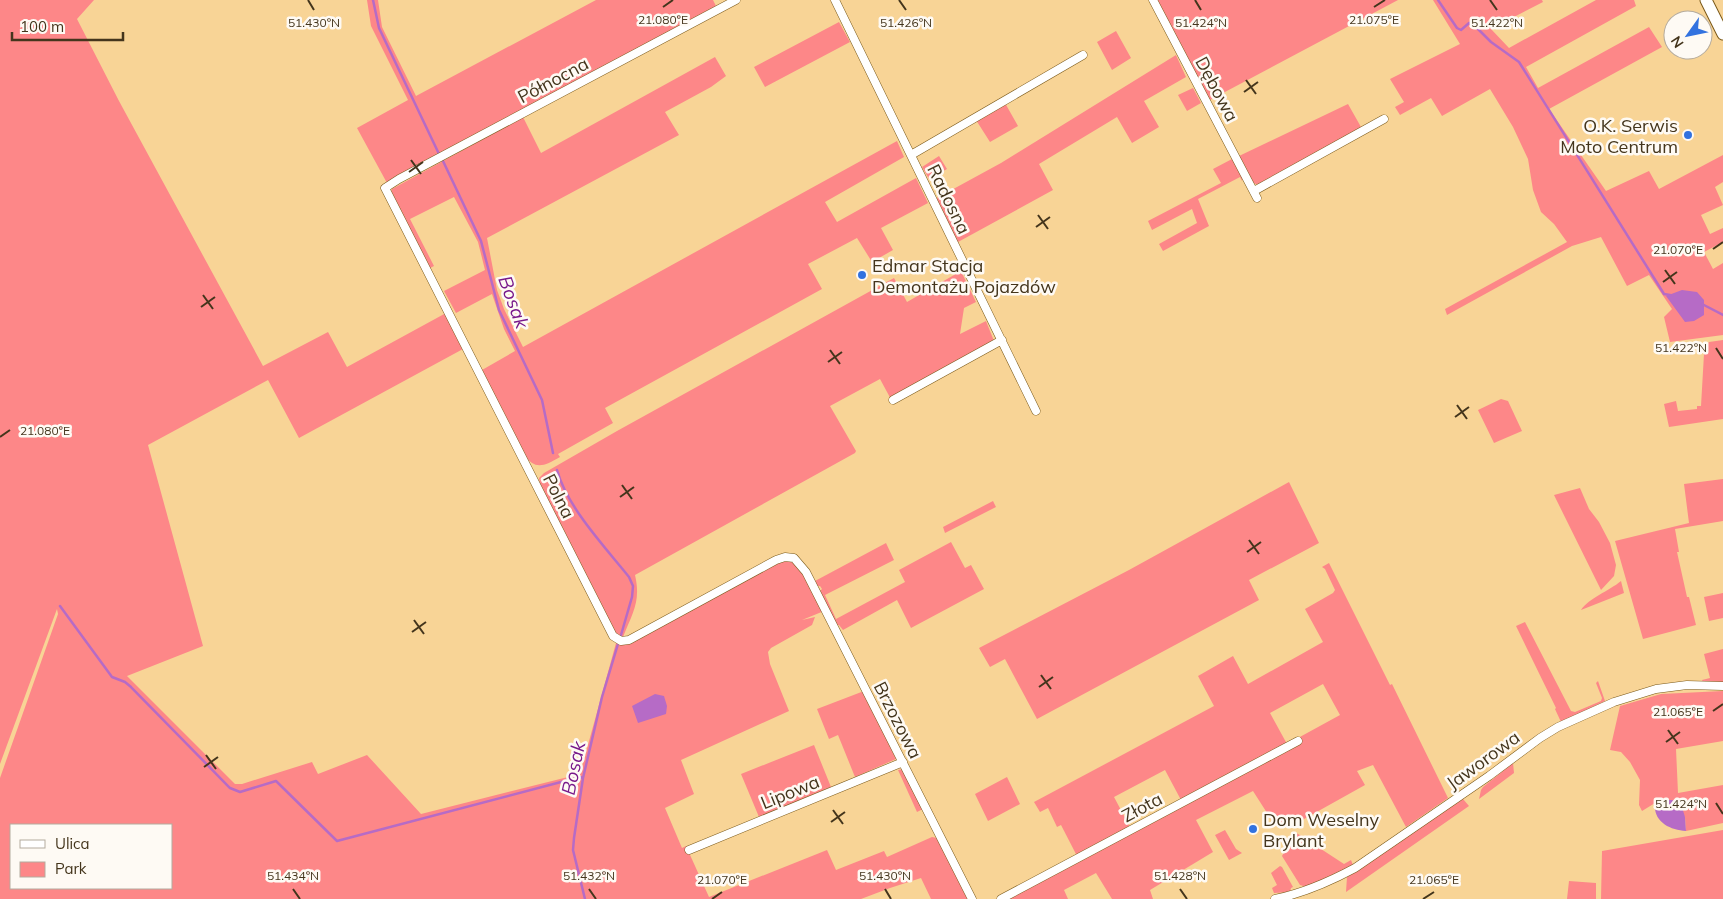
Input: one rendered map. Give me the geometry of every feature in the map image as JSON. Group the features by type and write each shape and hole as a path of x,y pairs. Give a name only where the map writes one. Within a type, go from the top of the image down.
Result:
{"main road":[{"path":"1706,0 1723,34"}],"street":[{"name":"Północna","path":"385,188 736,0"},
{"name":"Radosna","path":"835,0 1036,411"},
{"name":"Dębowa","path":"1153,0 1255,195 1384,119"},
{"path":"911,155 1083,55"},
{"name":"Polna","path":"385,188 613,636 621,641 629,640 776,560 785,557 794,558"},
{"path":"893,400 1002,340"},
{"name":"Brzozowa","path":"794,558 806,572 972,899"},
{"name":"Jaworowa","path":"1275,899 1310,890 1332,881 1354,868 1558,727 1614,702 1656,690 1687,685 1723,686"},
{"name":"Złota","path":"1001,899 1298,741"},
{"name":"Lipowa","path":"689,850 903,762"}],"green space":[{"path":"0,0 94,0 77,19 119,101 263,366 328,332 347,367 446,313 463,349 299,438 268,380 148,445 203,646 127,676 235,784 242,784 312,762 318,774 367,755 421,814 580,774 616,643 624,643 776,563 786,561 797,565 806,576 824,611 802,620 815,617 812,625 771,648 768,652 770,664 789,711 681,760 694,794 665,808 682,848 686,846 709,897 827,850 836,870 884,851 887,857 932,837 937,838 968,899 931,899 921,878 861,899 0,899 0,778 58,614 57,609 0,764"},
{"path":"367,0 378,0 382,27 416,96 596,0 713,0 716,6 387,183 357,128 408,100 371,26"},
{"path":"1155,0 1398,0 1208,101"},
{"path":"1433,0 1542,0 1543,2 1491,29 1509,48 1596,0 1634,0 1636,6 1526,67 1538,88 1649,27 1662,47 1549,109 1606,191 1649,171 1659,189 1723,155 1723,182 1715,187 1723,205 1701,215 1710,234 1723,228 1723,242 1704,252 1713,269 1723,263 1723,335 1670,342 1664,317 1672,309 1649,275 1627,286 1601,237 1572,246 1447,315 1445,309 1567,242 1554,224 1541,212 1533,190 1528,159 1513,127 1490,89 1442,116 1431,98 1400,115 1395,107 1404,102 1390,79 1460,44"},
{"path":"839,22 850,42 765,87 754,67"},
{"path":"1116,31 1131,58 1112,70 1097,42"},
{"path":"1176,55 1186,77 1144,101 1159,127 1132,143 1117,117 1039,164 1053,190 958,242 935,199 1001,163"},
{"path":"715,57 726,76 711,87 665,112 679,135 487,238 497,290 504,309 523,347 897,141 904,157 825,202 837,222 916,178 928,203 881,228 893,250 872,262 857,238 808,264 822,289 605,408 613,423 558,454 560,457 544,464 536,465 524,454 482,370 515,351 504,329 492,294 456,313 444,291 485,270 478,242 454,197 410,219 434,266 430,268 391,192 392,189 523,117 541,153"},
{"path":"1193,88 1201,103 1187,111 1178,95"},
{"path":"1005,103 1018,126 990,142 976,120"},
{"path":"1348,104 1361,127 1264,184 1253,183 1239,156"},
{"path":"939,156 947,169 929,179 922,167"},
{"path":"1232,159 1243,176 1242,181 1240,177 1198,199 1209,226 1163,251 1159,244 1197,223 1192,209 1152,230 1148,221 1221,183 1213,169"},
{"path":"961,271 976,302 964,308 960,334 986,321 996,346 893,403 880,379 830,406 856,451 855,453 635,575 637,592 633,613 623,637 613,631 540,484 539,478 544,473 617,431 894,278 907,302"},
{"path":"1723,340 1723,419 1669,427 1664,404 1676,401 1678,411 1697,409 1697,406 1701,406 1703,353 1709,342"},
{"path":"1501,399 1508,401 1522,431 1494,443 1478,410"},
{"path":"1723,479 1723,521 1675,529 1679,552 1677,552 1687,597 1689,597 1696,625 1643,639 1615,541 1689,523 1684,484"},
{"path":"1289,482 1319,543 1249,580 1259,600 1037,719 1005,659 990,667 979,648 1129,570"},
{"path":"1580,488 1589,509 1599,522 1610,543 1616,565 1614,576 1601,590 1554,495"},
{"path":"993,501 996,507 945,533 943,527"},
{"path":"951,542 965,568 971,565 984,589 911,628 897,600 843,630 839,625 836,625 819,592 822,589 820,586 817,586 815,581 886,543 894,560 825,595 836,619 905,582 899,570"},
{"path":"1329,563 1390,685 1392,684 1448,798 1406,827 1373,765 1357,771 1365,785 1288,828 1269,816 1253,791 1196,820 1213,852 1150,890 1153,899 1112,899 1096,873 1064,890 1068,899 1006,899 1077,856 1061,825 1057,827 1048,808 1040,812 1034,802 1214,706 1198,676 1233,656 1248,684 1323,642 1305,609 1335,590 1325,569 1322,567","holes":["1323,684 1340,715 1287,744 1270,713","1165,770 1181,800 1130,827 1114,797"]},
{"path":"1621,581 1624,593 1581,610 1589,602"},
{"path":"1723,593 1723,618 1709,621 1704,597"},
{"path":"1525,622 1571,711 1575,712 1601,701 1602,698 1596,683 1598,681 1605,701 1561,722 1516,626"},
{"path":"1723,649 1723,683 1703,682 1702,680 1710,678 1704,654"},
{"path":"864,691 896,759 855,777 838,735 829,739 817,709"},
{"path":"1723,691 1723,741 1676,749 1678,793 1723,785 1723,823 1686,831 1685,817 1660,800 1642,811 1639,805 1640,780 1630,762 1621,752 1610,750 1620,706 1661,694"},
{"path":"814,745 831,787 759,817 741,774"},
{"path":"1513,763 1514,773 1479,799 1483,787"},
{"path":"903,769 923,809 917,812 898,770"},
{"path":"1007,777 1020,804 988,821 975,794"},
{"path":"1463,799 1469,806 1346,892 1347,877"},
{"path":"1225,830 1236,849 1242,853 1229,860 1215,835"},
{"path":"1723,830 1723,899 1601,899 1602,851"},
{"path":"1295,832 1344,864 1351,860 1353,865 1307,887 1300,885 1282,856"},
{"path":"1280,866 1293,887 1290,892 1274,893 1272,888 1277,885 1271,873"},
{"path":"1569,881 1596,883 1596,899 1567,899"}],"shaded area":[{"path":"1682,290 1697,292 1704,300 1704,315 1694,321 1685,322 1666,296"},
{"path":"655,694 664,696 667,706 666,714 638,723 632,706"},
{"path":"1660,800 1672,800 1681,804 1685,817 1686,831 1669,827 1660,820 1655,810 1655,803"}],"waterway":[{"name":"Bosak","path":"373,0 379,28 439,154"},
{"path":"1438,0 1457,28 1461,30 1469,23 1473,24 1491,42 1519,62 1664,294 1670,295"},
{"name":"Bosak","path":"443,161 481,241 499,310 542,400 553,453"},
{"path":"1702,304 1723,315"},
{"name":"Bosak","path":"557,470 562,484 578,512 598,540 629,577 633,586 632,597 621,635"},
{"path":"60,606 112,677 125,682 131,687 230,788 240,792 276,781 337,841 580,777 583,778"},
{"name":"Bosak","path":"585,899 573,850 574,838 583,778 602,697 618,644"}],"place":[{"name":"O.K. Serwis Moto Centrum","path":"1688,135"},
{"name":"Edmar Stacja Demontażu Pojazdów","path":"862,275"},
{"name":"Dom Weselny Brylant","path":"1253,829"}]}
